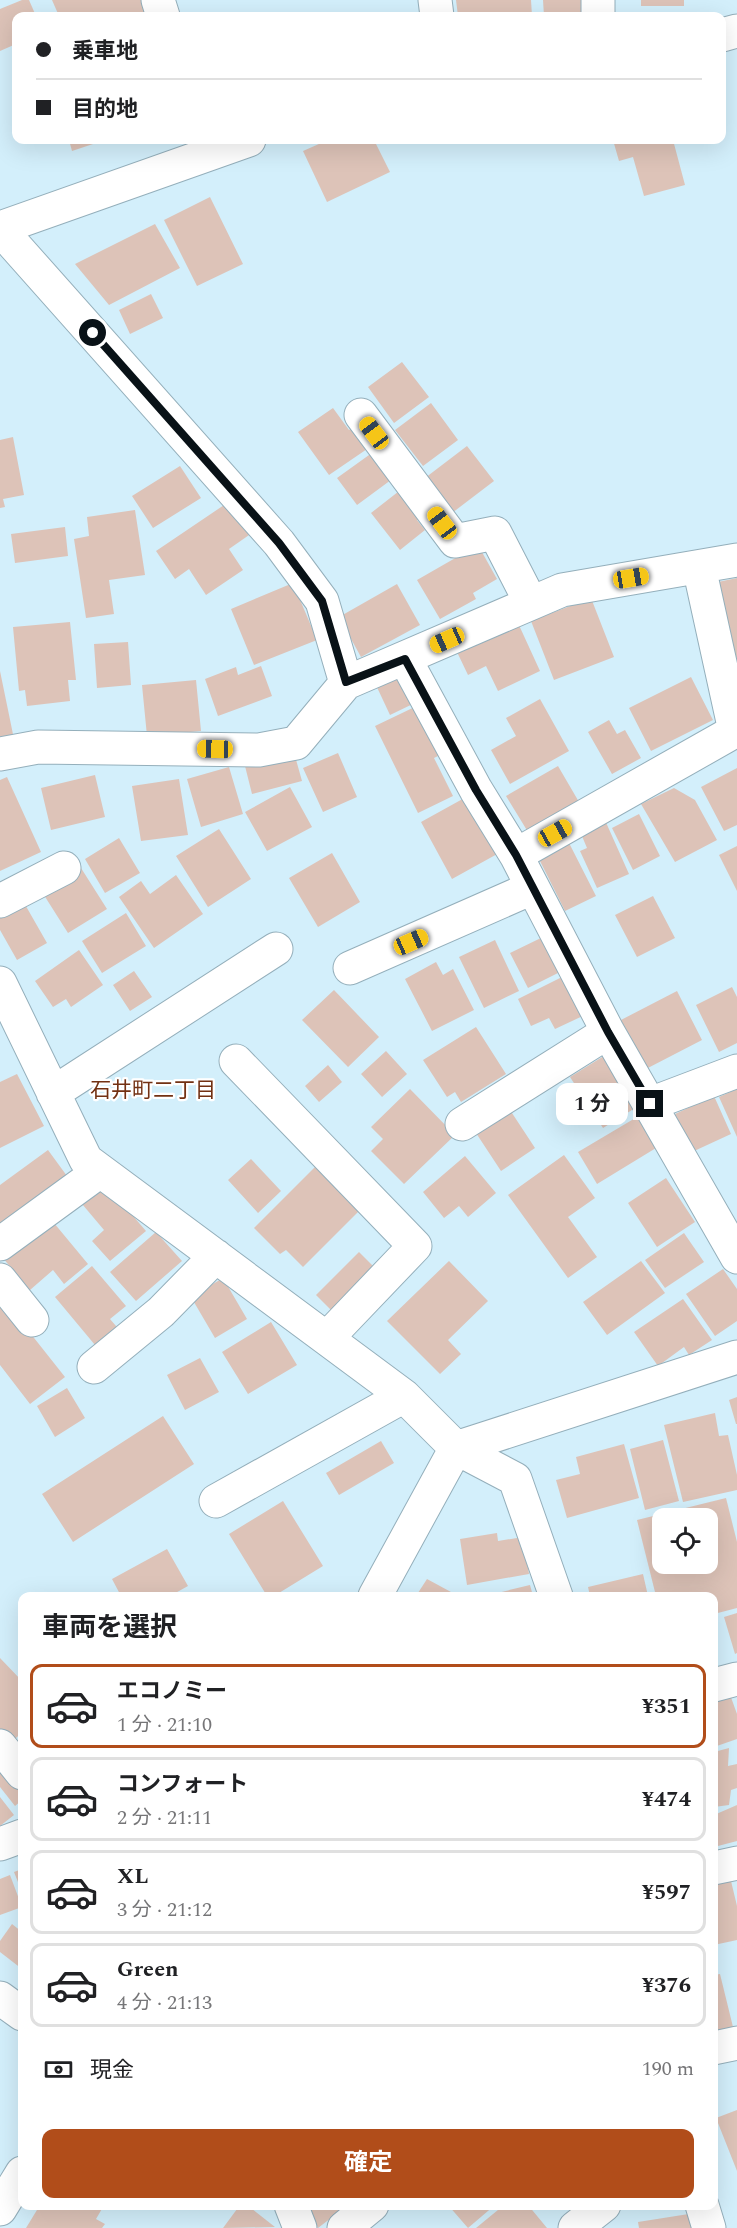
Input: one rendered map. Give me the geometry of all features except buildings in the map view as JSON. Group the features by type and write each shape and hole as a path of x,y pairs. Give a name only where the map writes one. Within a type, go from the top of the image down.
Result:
{"street":[{"path":"222,144 201,147 0,228 279,543 322,601 346,682"},
{"path":"361,415 455,541 495,533 531,603"},
{"path":"0,754 38,747 259,750 296,743 346,682 405,659 562,590 737,560"},
{"path":"516,855 735,731 699,567"},
{"path":"405,659 476,790 516,855 608,1032 737,1257"},
{"path":"0,901 64,868"},
{"path":"350,968 532,888"},
{"path":"53,1093 276,949"},
{"path":"0,983 86,1160 328,1337 404,1396 456,1448 515,1479 555,1592"},
{"path":"462,1124 608,1032"},
{"path":"236,1060 415,1246 328,1337"},
{"path":"650,1104 737,1071"},
{"path":"0,1244 100,1171"},
{"path":"94,1367 161,1312 216,1256"},
{"path":"0,1280 32,1320"},
{"path":"377,1592 456,1448 737,1357"},
{"path":"216,1501 404,1396"},
{"path":"718,1684 737,1679"},
{"path":"0,1746 18,1768"},
{"path":"0,1844 18,1837"},
{"path":"718,1867 737,1863"},
{"path":"0,1998 18,2011"},
{"path":"718,2047 737,2043"},
{"path":"0,2209 18,2180"},
{"path":"293,2210 300,2228"},
{"path":"345,2228 366,2210"},
{"path":"575,2228 598,2210"},
{"path":"704,2210 709,2228"}],"district":[{"name":"石井町二丁目","path":"153,1090"}],"route":[{"path":"93,333 279,543 322,601 346,682 405,659 476,790 516,855 608,1032 650,1104"}]}
